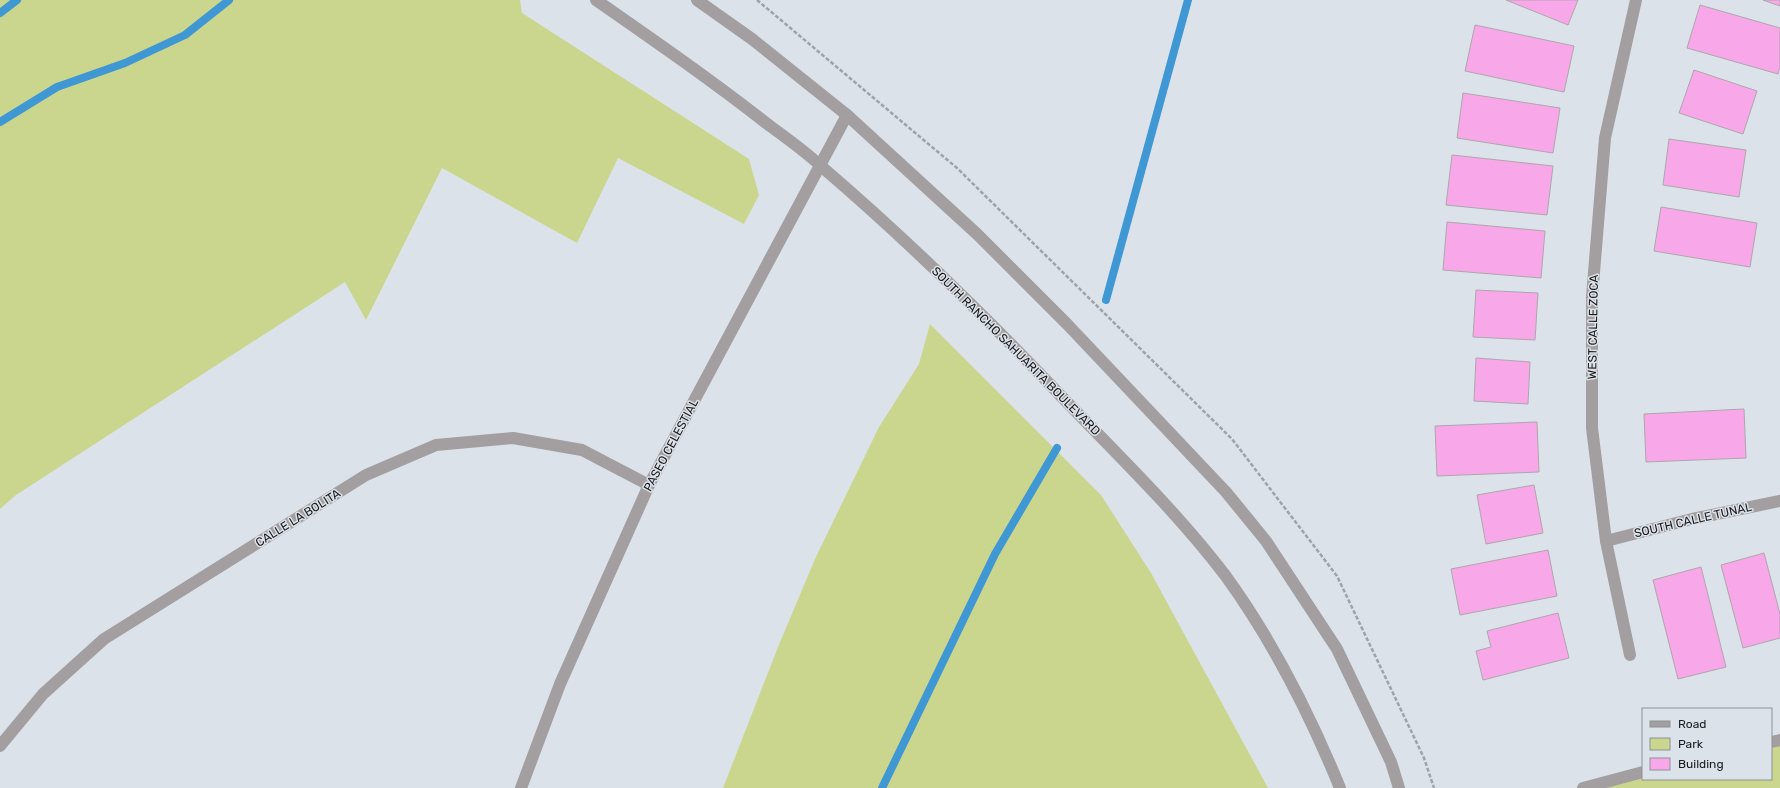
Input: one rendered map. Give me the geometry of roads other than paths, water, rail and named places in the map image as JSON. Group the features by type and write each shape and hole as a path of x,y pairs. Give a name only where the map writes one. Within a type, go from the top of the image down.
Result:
{"street":[{"name":"SOUTH RANCHO SAHUARITA BOULEVARD","path":"596,0 716,84 821,165 954,287 1017,349 1139,477 1195,538 1242,600 1282,663 1305,707 1340,788"},
{"path":"697,0 752,39 847,115 977,234 1067,324 1226,492 1266,541 1337,649 1391,762 1399,788"},
{"name":"WEST CALLE ZOCA","path":"1630,655 1606,541 1592,428 1592,297 1605,138 1636,0"},
{"name":"PASEO CELESTIAL","path":"521,788 560,684 649,485 847,115"},
{"name":"CALLE LA BOLITA","path":"0,746 43,694 104,639 366,475 436,445 513,438 582,450 649,485"},
{"name":"SOUTH CALLE TUNAL","path":"1606,541 1692,519 1780,501"},
{"path":"1583,788 1642,772"}],"waterway":[{"path":"0,13 17,0"},
{"path":"0,122 57,87 125,63 185,35 229,0"},
{"path":"1106,300 1188,0"},
{"path":"882,788 995,554 1057,448"}]}
